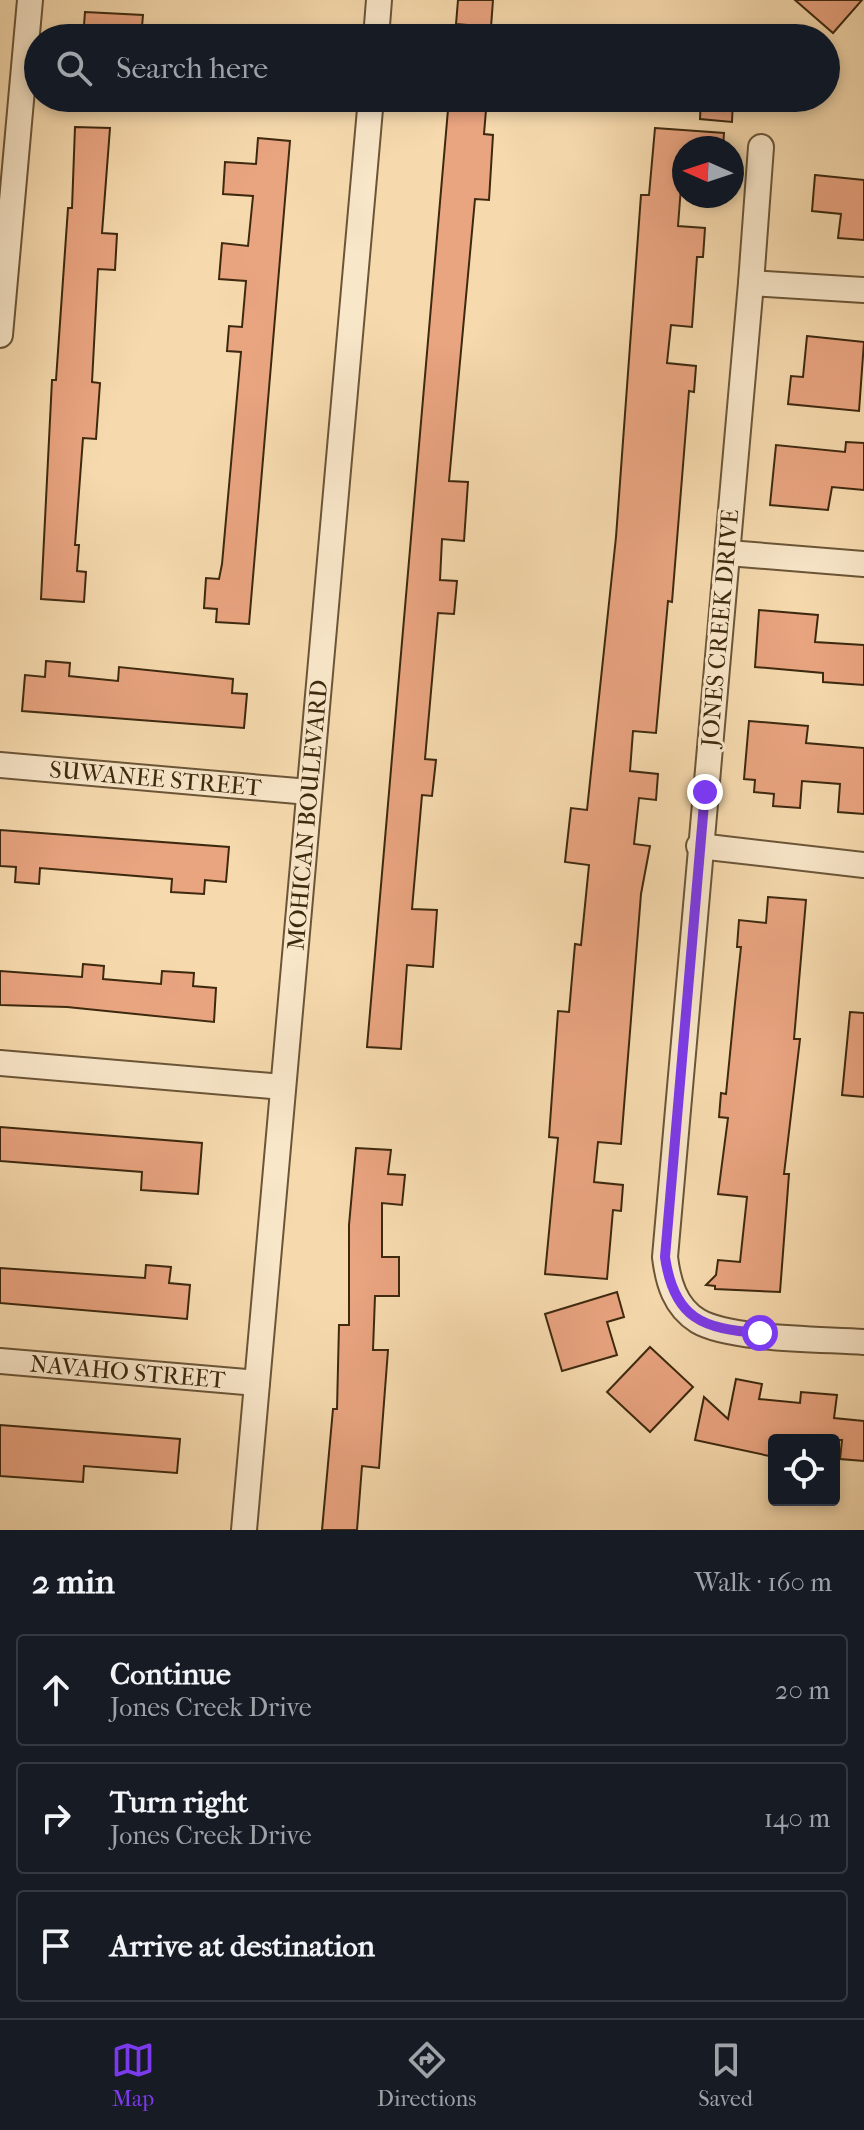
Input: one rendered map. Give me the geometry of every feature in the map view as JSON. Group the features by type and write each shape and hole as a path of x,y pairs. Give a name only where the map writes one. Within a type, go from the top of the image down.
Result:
{"street":[{"path":"28,24 30,0"},
{"path":"377,24 379,0"},
{"path":"0,335 24,67"},
{"name":"MOHICAN BOULEVARD","path":"244,1530 370,112"},
{"name":"JONES CREEK DRIVE","path":"761,147 728,553 665,1245 668,1283 679,1303 697,1320 721,1330 864,1342"},
{"path":"751,283 864,290"},
{"path":"728,553 864,564"},
{"name":"SUWANEE STREET","path":"0,765 309,792"},
{"path":"699,846 864,865"},
{"path":"0,1063 283,1087"},
{"name":"NAVAHO STREET","path":"0,1361 257,1383"}],"building":[{"path":"458,0 493,0 491,24 456,24"},
{"path":"795,0 862,0 840,25 823,24"},
{"path":"85,12 143,15 142,24 84,24"},
{"path":"448,112 486,112 484,134 493,135 489,200 475,199 449,481 468,482 464,541 442,539 440,580 457,581 454,614 438,613 425,759 436,760 432,796 422,795 412,909 437,910 433,967 407,965 401,1049 367,1047"},
{"path":"700,112 732,112 732,122 700,119"},
{"path":"75,127 110,128 102,233 117,234 115,270 98,269 92,382 100,383 96,439 83,438 75,545 79,545 77,571 86,572 84,602 41,599 52,380 56,380 68,208 72,208"},
{"path":"655,128 724,133 724,136 672,136 672,208 679,208 678,226 705,228 703,257 697,257 692,327 671,325 667,363 696,366 694,392 689,391 672,602 668,601 656,733 633,731 630,771 658,774 656,800 639,798 634,844 650,846 641,894 621,1144 598,1142 594,1182 623,1185 621,1211 613,1210 607,1279 545,1274 558,1138 549,1137 558,1011 569,1012 575,944 581,945 589,865 565,862 571,808 587,810 616,537 641,195 649,195"},
{"path":"258,138 290,141 249,624 216,622 217,609 204,608 206,578 219,579 222,564 241,352 227,351 229,326 242,327 246,281 219,279 222,243 248,246 253,196 223,194 225,162 256,164"},
{"path":"815,175 864,180 864,240 838,238 841,214 812,211"},
{"path":"807,336 864,342 859,411 788,404 791,376 803,377"},
{"path":"846,442 864,443 864,490 832,487 828,510 770,505 776,445 845,452"},
{"path":"759,610 818,615 815,642 864,645 864,685 823,682 823,673 755,667"},
{"path":"46,661 70,663 69,676 118,681 119,667 233,679 232,693 247,694 244,728 22,711 25,675 45,677"},
{"path":"749,721 808,726 806,743 864,748 864,814 838,812 840,784 802,781 800,808 773,806 774,794 754,792 755,780 744,779"},
{"path":"0,830 229,847 226,882 205,880 204,894 171,892 172,879 40,868 39,884 15,882 16,867 0,866"},
{"path":"768,897 806,900 794,1039 800,1039 784,1174 789,1174 780,1292 715,1289 715,1286 706,1285 716,1275 718,1260 740,1262 747,1197 718,1194 728,1118 719,1117 721,1093 726,1094 741,947 737,947 739,920 766,923"},
{"path":"83,964 104,966 103,979 161,984 162,971 194,973 193,986 216,988 214,1022 67,1007 0,1005 0,971 82,977"},
{"path":"850,1012 864,1013 864,1097 842,1095"},
{"path":"0,1127 202,1143 198,1194 141,1190 142,1172 0,1161"},
{"path":"356,1148 391,1150 388,1174 405,1175 402,1205 382,1203 382,1257 399,1257 399,1296 375,1296 373,1350 388,1350 379,1468 362,1466 357,1530 322,1530 333,1409 337,1409 339,1325 349,1325 349,1225"},
{"path":"146,1265 171,1267 169,1283 190,1285 187,1319 0,1303 0,1268 145,1278"},
{"path":"617,1292 624,1317 607,1322 617,1355 562,1371 545,1314"},
{"path":"650,1347 693,1387 650,1432 607,1392"},
{"path":"736,1379 762,1384 759,1399 800,1403 801,1392 837,1395 834,1418 864,1421 864,1461 840,1459 840,1434 768,1434 768,1456 695,1440 704,1397 728,1419"},
{"path":"0,1425 180,1439 177,1473 84,1466 83,1482 0,1476"}],"route":[{"path":"705,792 665,1257 668,1283 679,1303 697,1320 721,1330 760,1333"}]}
